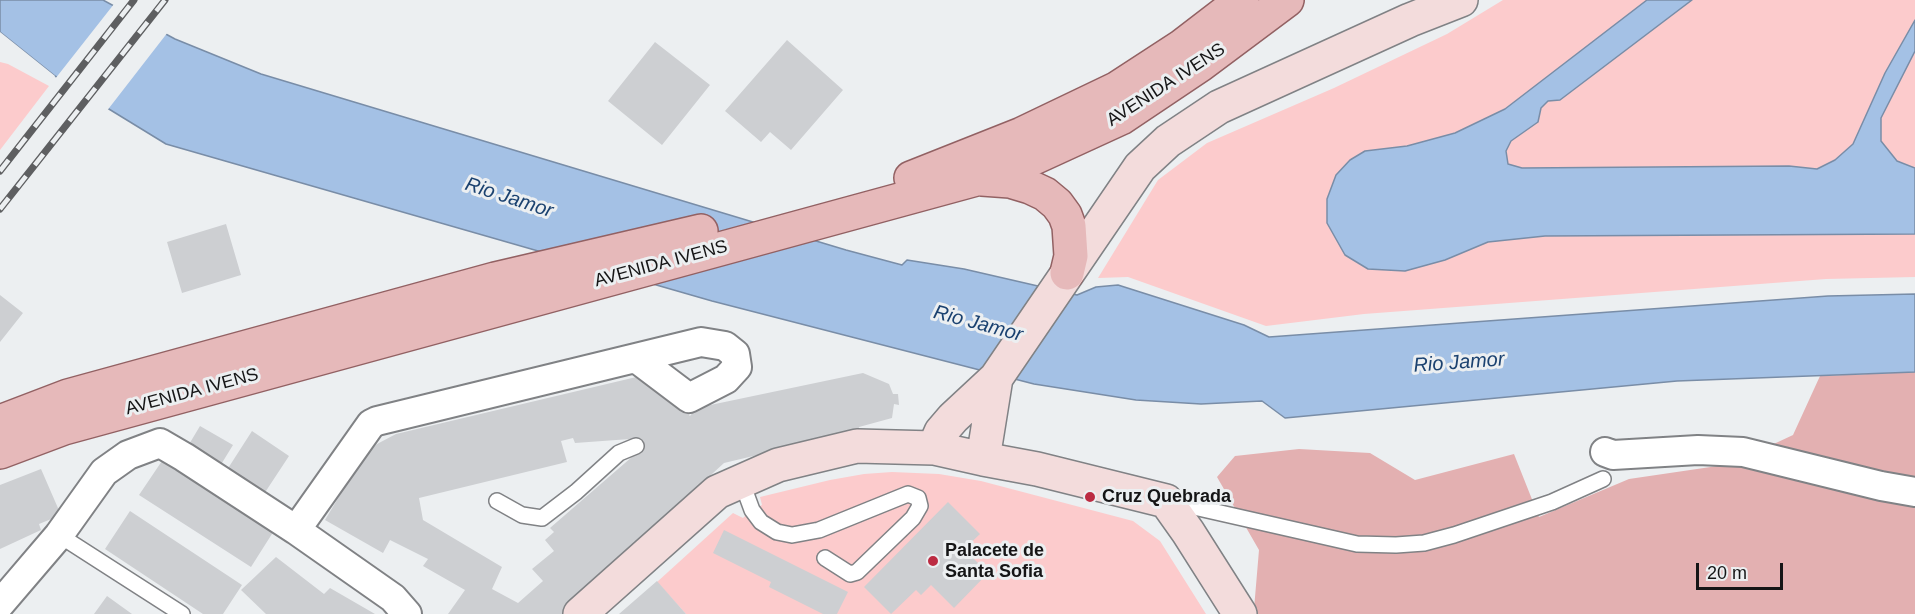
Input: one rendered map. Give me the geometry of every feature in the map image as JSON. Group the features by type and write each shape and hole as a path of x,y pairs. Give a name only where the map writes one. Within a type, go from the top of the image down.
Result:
{"main road":[{"name":"AVENIDA IVENS","path":"0,422 68,396 495,279 822,202 909,179 1022,134 1116,89 1182,46 1242,0"},
{"name":"AVENIDA IVENS","path":"0,452 63,428 980,178 1036,157 1121,118 1200,65 1287,0"},
{"path":"980,178 1030,186 1057,204 1069,226 1071,256 1067,273"}],"street":[{"path":"1410,20 1436,0"},
{"path":"934,448 941,432 953,418 996,378 1140,167 1168,141 1219,107 1410,20 1461,0"},
{"path":"296,530 371,424 376,421 700,342 725,346 735,354 737,367 726,379 685,403 636,358"},
{"path":"982,459 996,378"},
{"path":"0,604 58,535 104,472 128,455 159,443 296,530 393,598 407,614"},
{"path":"580,614 717,492 778,465 857,446 934,448 1037,469 1166,501 1240,614"},
{"path":"1604,465 1613,455 1698,450 1743,452 1881,486 1915,492"}],"lane":[{"path":"497,501 522,515 542,518 576,492 619,453 636,446"},
{"path":"1166,501 1357,544 1424,543 1552,502 1604,465"},
{"path":"741,480 752,510 761,522 777,532 792,535 819,530 908,494 918,498 920,506 913,518 857,572 850,574 825,558"},
{"path":"58,535 182,614"}],"shaded area":[{"path":"1503,0 1915,0 1915,277 1826,279 1364,314 1266,326 1128,277 1098,278 1158,180 1207,143 1334,88 1447,34"},
{"path":"0,62 49,86 0,150"},
{"path":"1915,372 1915,614 1257,614 1254,609 1259,550 1217,477 1235,456 1299,449 1370,453 1415,480 1514,454 1539,517 1629,479 1731,464 1793,435 1820,376"},
{"path":"892,472 939,474 981,481 1133,521 1160,541 1206,614 686,614 657,582 733,513 743,518 762,505 760,497 830,480"}],"water":[{"name":"Rio Jamor","path":"0,0 103,0 175,39 261,74 846,250 902,265 907,260 964,269 1077,295 1096,287 1118,285 1244,325 1269,337 1828,296 1915,294 1915,372 1677,381 1285,418 1262,401 1201,404 1136,400 1034,384 712,301 166,144 55,76 0,32"},
{"path":"1647,0 1692,0 1560,100 1548,101 1541,108 1538,122 1511,141 1506,151 1508,164 1522,168 1789,166 1817,169 1835,160 1853,144 1885,73 1915,20 1915,51 1881,118 1881,141 1897,161 1915,168 1915,234 1545,236 1488,242 1445,260 1405,271 1368,269 1345,255 1327,223 1327,199 1336,175 1350,160 1365,151 1407,146 1455,133 1505,109"}],"pier":[{"path":"114,4 168,32 106,112 55,79"},
{"path":"0,32 55,76 54,78 0,36"}],"building":[{"path":"787,40 843,90 791,150 770,132 761,142 725,111"},
{"path":"655,42 710,85 662,145 608,101"},
{"path":"226,224 241,275 182,293 167,242"},
{"path":"0,295 23,313 0,342"},
{"path":"863,373 889,384 893,394 898,394 899,405 894,404 892,418 859,427 858,431 724,463 567,607 566,614 448,614 465,590 423,566 428,559 390,540 383,553 325,520 361,460 377,444 396,434 649,374 690,416 696,408","holes":["573,438 575,443 630,439 640,450 550,528 554,532 545,540 554,551 532,569 543,581 518,603 492,589 502,567 423,520 419,498 567,462 561,441"]},
{"path":"200,426 233,445 217,471 185,451"},
{"path":"252,431 289,456 262,497 225,473"},
{"path":"166,455 277,526 251,567 139,495"},
{"path":"41,469 61,515 39,524 41,530 0,549 0,485"},
{"name":"Palacete de Santa Sofia","path":"948,502 980,534 964,549 988,573 954,608 931,585 921,595 916,590 891,614 864,587"},
{"path":"130,511 242,585 223,614 203,614 105,549"},
{"path":"724,530 848,592 837,614 823,614 769,587 771,582 713,553"},
{"path":"276,557 324,594 330,588 375,614 266,614 241,590"},
{"path":"657,581 686,614 619,614"},
{"path":"107,596 132,614 94,614"}],"railway":[{"path":"0,171 134,0"},
{"path":"0,209 165,0"}],"place":[{"name":"Cruz Quebrada","path":"1090,497"},
{"name":"Palacete de Santa Sofia","path":"933,561"}]}
